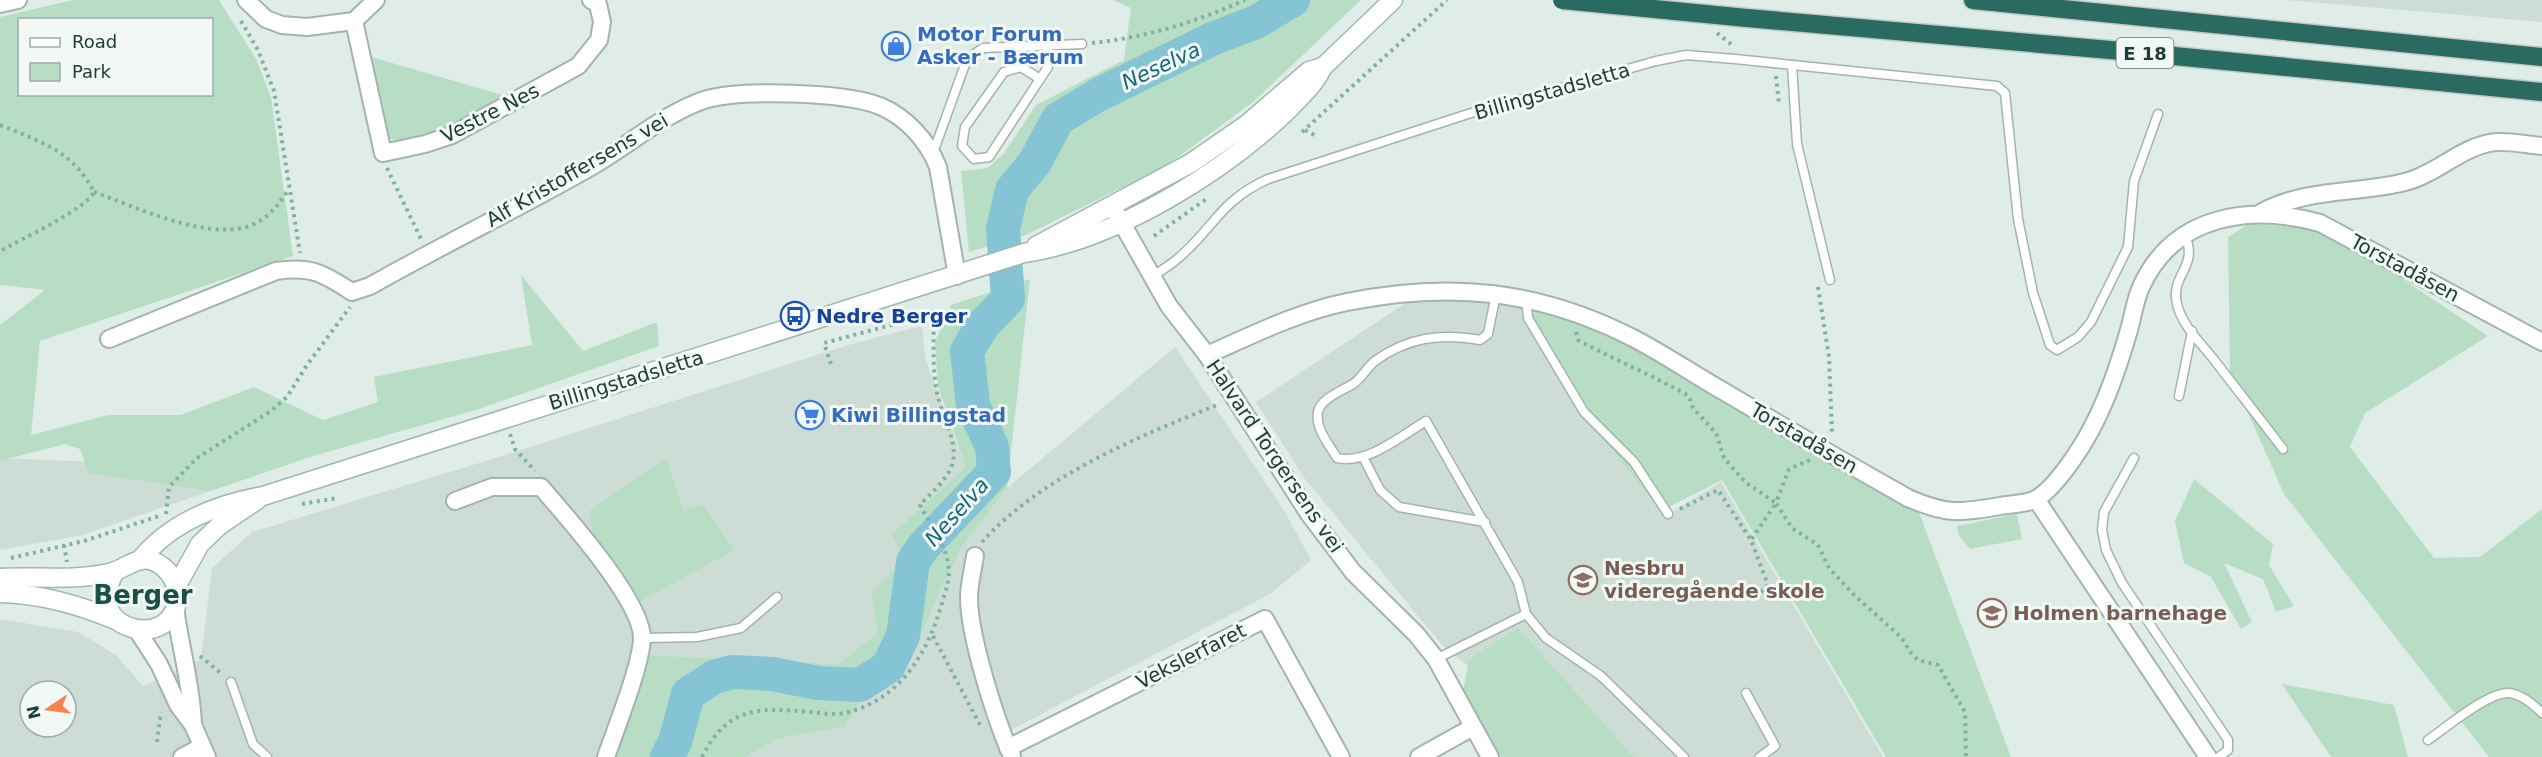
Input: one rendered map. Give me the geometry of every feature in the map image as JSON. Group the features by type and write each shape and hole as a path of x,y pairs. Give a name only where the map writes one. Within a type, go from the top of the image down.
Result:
{"highway":[{"name":"E 18","path":"1562,0 2542,92"},
{"name":"E 18","path":"1973,0 2542,57"}],"main road":[{"path":"1116,213 1246,125 1310,71 1323,67 1393,0"},
{"name":"Billingstadsletta","path":"140,560 154,542 202,514 233,502 263,496 957,276 1024,253 1116,213"},
{"name":"Billingstadsletta","path":"176,587 200,544 220,525 263,496"},
{"path":"0,594 26,594 69,603 137,630 153,629 162,624 175,608 176,587 163,567 152,561 140,560 126,563 115,572 109,581 107,603 118,621"},
{"path":"0,578 69,580 115,572"}],"street":[{"path":"0,4 18,0"},
{"path":"246,0 266,20 282,26 307,27 354,21 376,0"},
{"name":"Vestre Nes","path":"383,153 425,144 452,135 578,66 598,40 602,22 598,4 591,0"},
{"path":"354,21 383,153"},
{"name":"Alf Kristoffersens vei","path":"352,291 370,286 594,165 663,121 703,101 747,93 822,97 880,106 917,133 933,153 943,183 957,276"},
{"name":"Torstadåsen","path":"1207,355 1302,314 1347,302 1422,292 1496,293 1526,298 1568,309 1634,339 1908,498 1936,511 1966,512 2036,499 2062,475 2085,442 2105,401 2140,287 2156,262 2185,234 2207,223 2261,212 2284,201 2407,182 2432,172 2472,148 2497,142 2542,146"},
{"name":"Torstadåsen","path":"2261,212 2291,215 2320,223 2542,342"},
{"name":"Halvard Torgersens vei","path":"1116,213 1169,306 1207,355 1309,514 1353,572 1416,634 1436,659 1490,757"},
{"path":"108,339 276,271 303,267 333,279 352,291"},
{"path":"455,501 492,487 541,487 613,577 636,619 642,638 606,757"},
{"path":"2036,499 2208,757"},
{"path":"975,556 969,597 971,622 1010,752"},
{"path":"175,608 181,656 193,699 193,725"},
{"name":"Vekslerfaret","path":"1010,752 1265,619 1341,757"},
{"path":"137,630 159,664 177,705 193,725 204,752 182,757"},
{"path":"1419,757 1473,727"}],"lane":[{"path":"933,153 967,58 983,48 1082,44"},
{"path":"1040,79 1021,67 1004,72 965,127 962,146 974,159 989,157 1048,67 1048,47"},
{"name":"Billingstadsletta","path":"1153,276 1177,259 1228,203 1247,188 1268,179 1468,114 1686,55 1996,86 2005,93 2018,219 2033,293 2050,345 2057,350 2078,337 2091,322 2128,248 2134,181 2158,114"},
{"path":"1792,65 1797,144 1830,280"},
{"path":"2185,234 2190,246 2190,261 2178,281 2175,295 2184,321 2283,449"},
{"path":"1496,293 1488,334 1480,340 1451,335 1426,338 1396,348 1373,363 1359,380 1321,404 1318,413 1319,429 1337,458 1350,461 1363,457 1426,422 1518,582 1526,614 1546,638 1601,676 1684,757"},
{"path":"1526,298 1528,318 1584,412 1634,462 1668,514"},
{"path":"2179,396 2192,331"},
{"path":"1363,457 1380,490 1399,507 1485,522"},
{"path":"2134,458 2104,512 2102,531 2106,550 2122,583 2228,740 2228,750 2219,757"},
{"path":"642,638 698,637 741,628 777,597"},
{"path":"1436,659 1526,614"},
{"path":"231,682 253,744 267,757"},
{"path":"1746,693 1775,746 1760,757"},
{"path":"2428,740 2493,696 2511,693 2531,702 2542,713"}],"path":[{"path":"1082,44 1135,39 1198,21 1245,0"},
{"path":"1317,137 1304,131 1447,0"},
{"path":"240,20 258,50 274,91 303,267"},
{"path":"1775,63 1779,106"},
{"path":"0,125 55,147 76,164 94,192 172,220 231,231 256,224 272,213 289,189"},
{"path":"383,153 392,182 428,253"},
{"path":"0,251 55,219 72,213 90,201 94,192"},
{"path":"1154,237 1216,192"},
{"path":"1751,540 1776,503 1789,469 1827,452 1832,439 1829,357 1817,276"},
{"path":"166,513 169,487 197,458 271,411 287,397 307,365 351,305 352,291"},
{"path":"702,757 718,731 747,711 778,709 842,713 878,701 896,687 913,668 933,636 949,577 948,560 920,505 948,472 952,465 954,452 938,396 933,365 933,309"},
{"path":"1568,309 1578,340 1629,368 1647,372 1689,396 1693,408 1716,433 1724,458 1745,482 1776,503 1792,528 1818,545 1829,568 1900,637 1918,660 1938,665 1965,712 1966,757"},
{"path":"831,364 824,343 925,316"},
{"path":"975,556 981,543 995,527 1077,470 1135,439 1222,403"},
{"path":"510,433 515,449 528,460 538,476"},
{"path":"1668,514 1718,490 1751,540 1768,585 1761,592"},
{"path":"299,505 338,498"},
{"path":"7,559 84,541 172,511"},
{"path":"933,636 982,729"},
{"path":"195,651 231,682"},
{"path":"158,742 162,715 159,703"}],"shaded area":[{"path":"2286,0 2542,0 2542,22"},
{"name":"Nesbru videregående skole","path":"1422,292 1526,298 1669,514 1721,482 1883,757 1618,757 1521,709 1442,645 1305,479 1256,402"},
{"path":"920,326 923,331 925,358 966,467 891,535 904,560 872,592 878,632 838,664 647,655 605,757 0,757 0,619 78,632 116,655 143,686 201,659 212,568 252,532 489,460 845,346"},
{"path":"1175,347 1285,512 1311,560 1270,594 1009,731 1022,757 744,757 778,739 845,726 858,704 892,683 925,626 942,586 964,544 1007,488"},
{"path":"0,458 170,465 211,491 82,535 0,550"}],"green space":[{"path":"73,0 219,0 256,59 271,97 293,256 40,341 31,435 108,415 181,415 254,387 323,420 378,402 374,377 532,345 521,275 583,351 657,322 659,346 476,410 313,456 211,491 89,473 80,449 65,444 0,461 0,325 45,290 0,285 0,17"},
{"path":"1113,0 1361,0 1253,102 1166,166 1024,236 969,252 961,171 988,168 1005,152 1036,105 1124,60 1131,8"},
{"path":"368,56 506,96 465,120 433,135 402,141 389,138"},
{"path":"2249,224 2316,228 2389,270 2488,336 2365,413 2350,447 2434,558 2480,557 2542,509 2542,757 2489,757 2284,494 2230,372 2228,237"},
{"path":"1030,279 1007,488 964,544 942,586 925,626 892,683 858,704 845,726 778,739 744,757 605,757 647,655 838,664 878,632 871,592 904,560 891,535 966,467 938,387 935,342 951,305"},
{"path":"1520,298 1642,350 1914,499 2011,757 1886,757 1722,480 1661,511 1582,412 1523,312"},
{"path":"666,458 683,510 703,504 734,550 637,603 594,538 589,511"},
{"path":"2194,479 2273,544 2269,565 2294,606 2276,612 2263,579 2224,563 2252,622 2241,629 2211,577 2184,563 2175,521"},
{"path":"2017,514 2022,539 1970,549 1959,536 1957,526"},
{"path":"1518,628 1634,757 1501,757 1463,692 1469,660"},
{"path":"2282,684 2394,705 2408,757 2331,757"}],"waterway":[{"name":"Neselva","path":"667,757 675,742 688,694 714,677 732,672 772,674 818,683 860,685 888,667 903,636 913,562 923,547 994,472 992,447 973,405 967,351 983,325 1008,299 1003,229 1012,190 1035,162 1058,119 1098,95 1212,39 1256,22 1293,0"}],"place":[{"name":"Motor Forum Asker - Bærum","path":"896,46"},
{"name":"Nedre Berger","path":"795,316"},
{"name":"Kiwi Billingstad","path":"810,415"},
{"name":"Nesbru videregående skole","path":"1583,580"},
{"name":"Holmen barnehage","path":"1992,613"}],"district":[{"name":"Berger","path":"143,595"}]}
